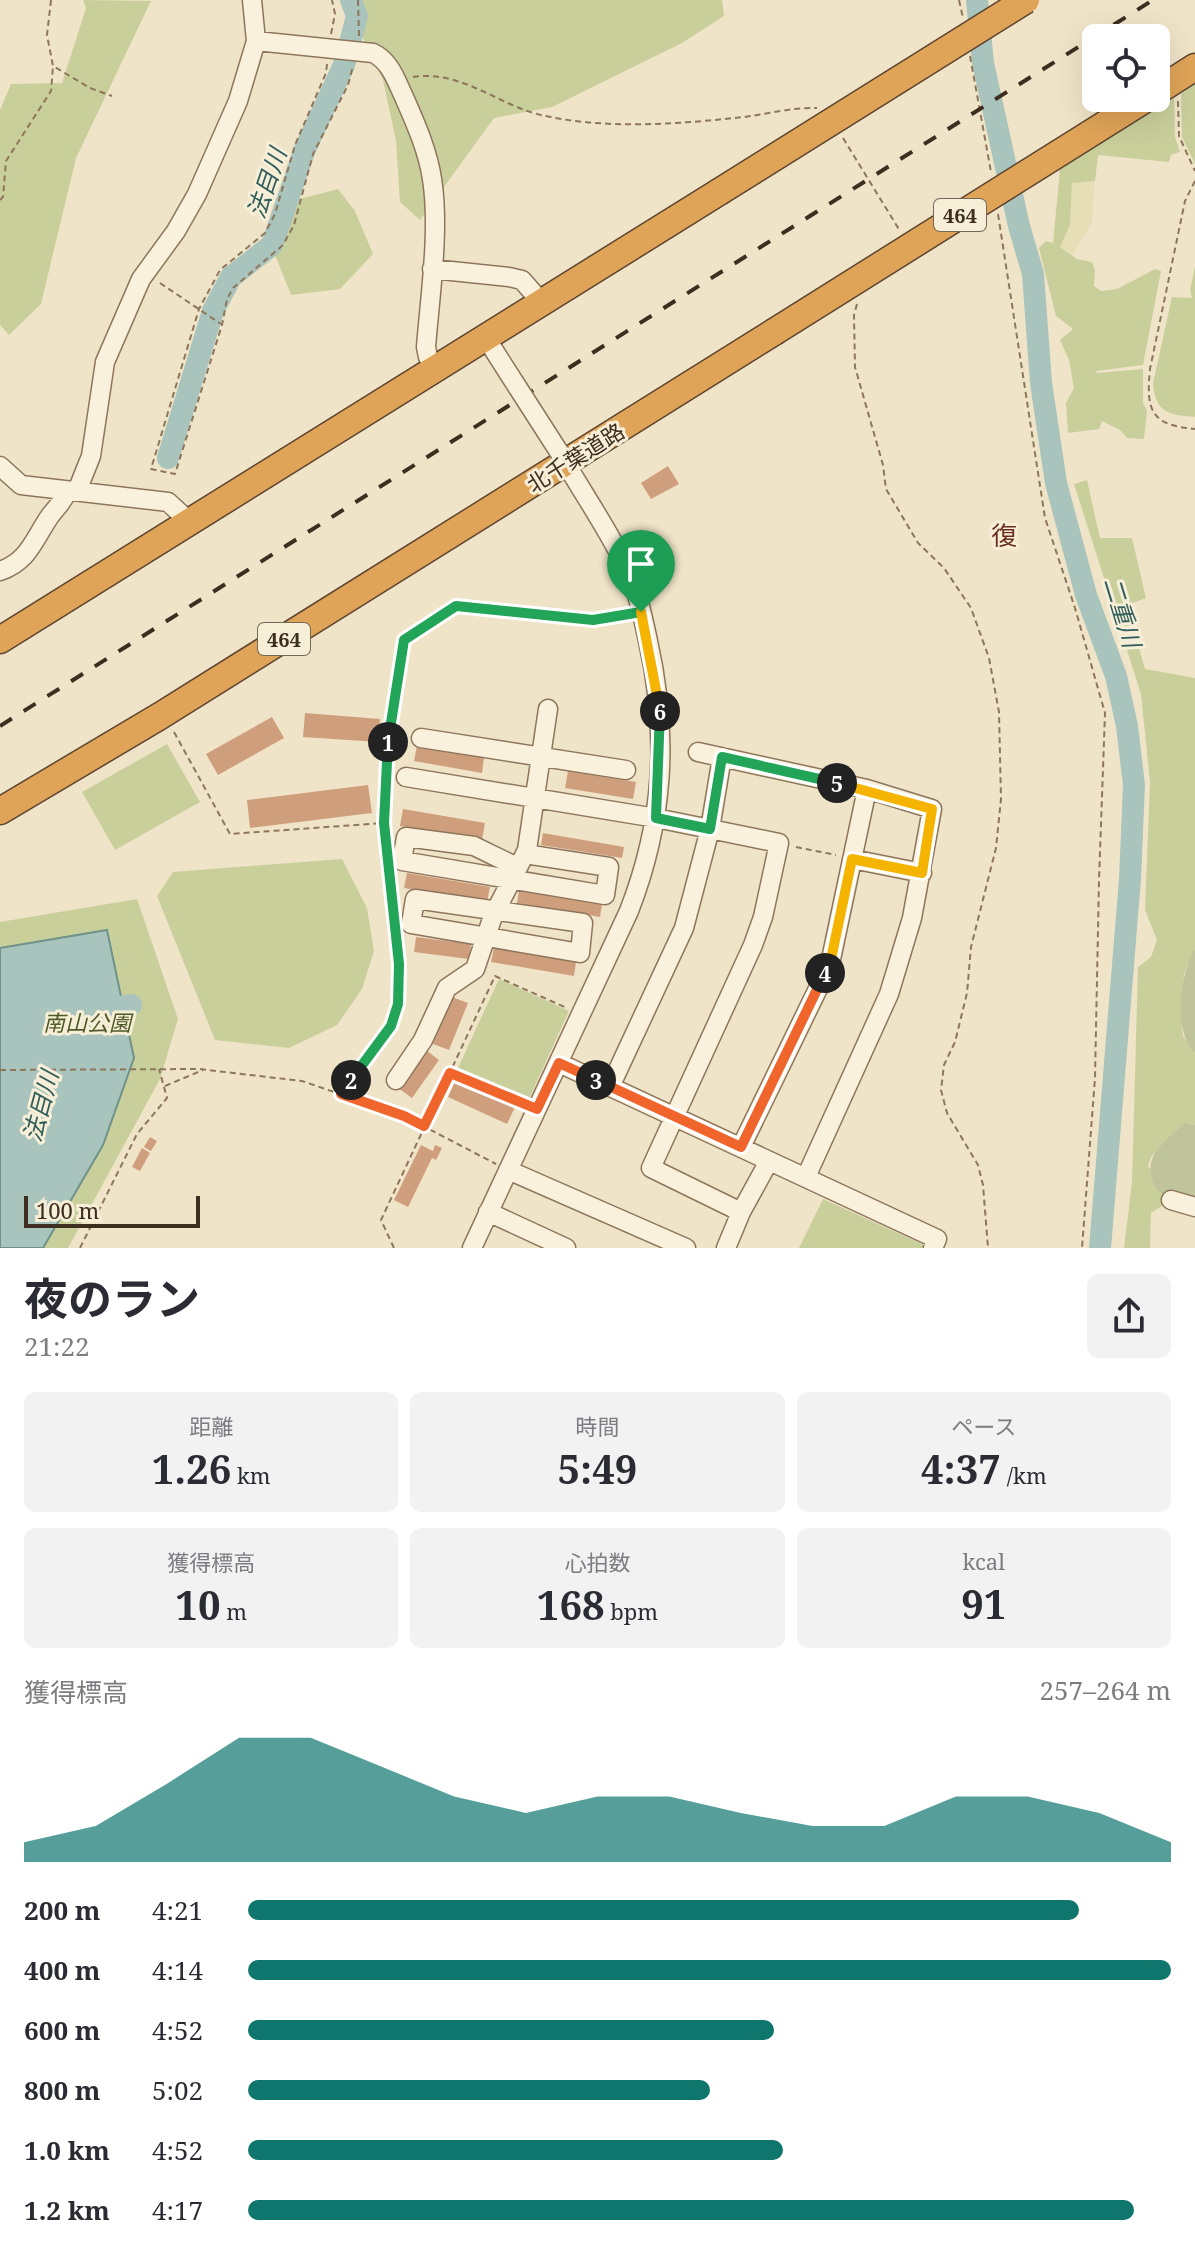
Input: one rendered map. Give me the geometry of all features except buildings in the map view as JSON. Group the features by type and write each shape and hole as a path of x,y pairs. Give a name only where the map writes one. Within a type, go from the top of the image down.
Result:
{"highway":[{"path":"0,640 436,369 489,343 542,303 1026,0"},
{"name":"北千葉道路","path":"0,811 160,716 563,459 774,332 1125,112"}],"street":[{"path":"0,571 29,552 50,516 72,491 91,456 105,362 145,273 176,231 197,194 238,101 256,41 252,0"},
{"path":"256,41 358,49 382,57 396,79 416,125 432,178 432,269 426,347 436,369"},
{"path":"432,269 522,280 542,303"},
{"path":"472,1248 645,871 656,818 661,713 641,612 629,574 608,530 489,343"},
{"path":"0,466 21,485 168,502 191,523"},
{"path":"396,1080 423,1040 447,988 475,969 485,935 517,867 536,797 548,709"},
{"path":"421,738 626,770"},
{"path":"698,752 867,789 932,809 912,918 889,994 806,1177"},
{"path":"610,1087 684,928 710,829 722,757"},
{"path":"406,777 656,818 779,843 763,917 753,945 651,1168 741,1212"},
{"path":"741,1147 830,964 867,789"},
{"path":"406,837 474,846 517,867 402,861 406,837"},
{"path":"852,859 922,873"},
{"path":"415,899 496,909 583,923 580,953 411,924 415,899"},
{"path":"559,1063 937,1239 933,1248"},
{"path":"726,1248 741,1212 769,1161"},
{"path":"508,1170 686,1248"},
{"path":"1171,1200 1195,1207"},
{"path":"488,1212 536,1242 566,1248"}],"path":[{"path":"0,200 3,197 6,161 51,91 53,66 47,35 51,0"},
{"path":"332,0 335,14 326,73 295,145 275,214 265,233 220,270 199,309 151,469 175,474 222,325 227,299 233,288 283,245 294,225 313,154 348,85 358,49 358,0"},
{"path":"959,0 963,19"},
{"path":"968,48 992,182"},
{"path":"53,66 90,88 112,96"},
{"path":"396,79 428,75 452,78 538,114 578,122 711,120 824,108"},
{"path":"1175,80 1179,136 1195,171"},
{"path":"843,137 904,237"},
{"path":"1195,181 1185,201 1147,397 1150,407 1163,423 1195,429"},
{"path":"998,212 1045,518 1105,713 1095,1078 1082,1248"},
{"path":"145,273 222,325"},
{"path":"860,298 854,315 855,367 883,465 886,489 918,543 944,568 971,608 989,658 999,712 1001,799 996,848 971,947 967,993 955,1042 944,1065 941,1090 947,1113 978,1165 983,1185 988,1248"},
{"path":"387,855 384,823 386,752 404,640 456,606 593,620 641,612"},
{"path":"171,726 230,834 384,823"},
{"path":"779,843 852,859"},
{"path":"341,1094 391,1026 398,1004 399,964 389,870"},
{"path":"394,1248 381,1220 495,976 581,1014"},
{"path":"80,1248 137,1134 167,1098 158,1068"},
{"path":"164,1087 205,1069"},
{"path":"0,1070 205,1069 302,1081 404,1116 508,1170"},
{"path":"450,1073 537,1109"}],"shaded area":[{"path":"1095,181 1092,222 1072,255 1060,247 1070,225 1072,182"}],"green space":[{"path":"83,0 151,1 76,158 41,304 9,335 0,325 0,110 11,84 62,83 86,8"},
{"path":"345,0 722,0 724,16 682,43 552,107 494,118 420,220 400,202 396,141 383,80"},
{"path":"1195,83 1195,164 1182,137 1181,94"},
{"path":"1174,98 1175,137 1180,152 1171,155 1169,162 1098,155 1095,181 1072,183 1070,225 1060,247 1077,259 1092,262 1094,286 1101,291 1117,289 1155,269 1161,271 1143,365 1096,371 1143,369 1143,402 1147,411 1144,439 1127,438 1120,430 1102,421 1099,429 1068,433 1066,403 1074,388 1069,360 1060,340 1073,329 1056,316 1039,248 1046,241 1053,243 1060,169 1152,112 1170,112 1170,100"},
{"path":"338,189 355,211 373,254 340,289 291,295 275,255 296,200"},
{"path":"1195,267 1195,417 1171,413 1160,406 1153,383 1172,297 1192,298 1190,289"},
{"path":"1087,480 1100,538 1132,538 1146,598 1127,605 1145,669 1195,678 1195,949 1184,974 1182,1029 1183,1036 1195,1053 1195,1125 1185,1122 1151,1157 1148,1166 1169,1197 1167,1203 1151,1213 1150,1248 1124,1248 1132,1182 1138,967 1151,957 1157,940 1145,910 1150,782 1141,694 1074,484"},
{"path":"167,744 200,802 115,850 82,792"},
{"path":"342,859 367,908 374,951 362,989 337,1025 289,1048 215,1040 157,896 173,872"},
{"name":"南山公園","path":"137,899 178,1019 160,1079 68,1248 0,1248 0,922"},
{"path":"1195,949 1195,1053 1183,1031 1181,1002 1185,973"},
{"path":"499,979 569,1011 528,1101 457,1070"},
{"path":"1185,1122 1195,1125 1195,1204 1169,1197 1157,1190 1150,1169 1156,1152"},
{"path":"823,1199 924,1245 922,1248 799,1248"}],"water":[{"name":"南山公園","path":"107,930 134,1058 103,1145 43,1248 0,1248 0,948"}],"waterway":[{"name":"法目川","path":"168,458 213,311 231,277 272,245 305,149 344,65 357,16 351,0"},
{"name":"二重川","path":"977,0 983,63 1019,226 1033,274 1041,383 1056,483 1086,595 1116,676 1127,726 1134,785 1130,879 1100,1248"},
{"name":"法目川","path":"96,1011 131,1005"}],"railway":[{"path":"0,726 1153,0"}],"district":[{"name":"復","path":"1004,535"}],"route":[{"path":"456,606 593,620 641,612 661,713 656,818 710,829 722,757 867,789 932,809 922,873 852,859 830,964 741,1147 559,1063 537,1109 450,1073 424,1126 341,1094 391,1026 398,1004 399,964 384,823 386,752 404,640 456,606"}]}
